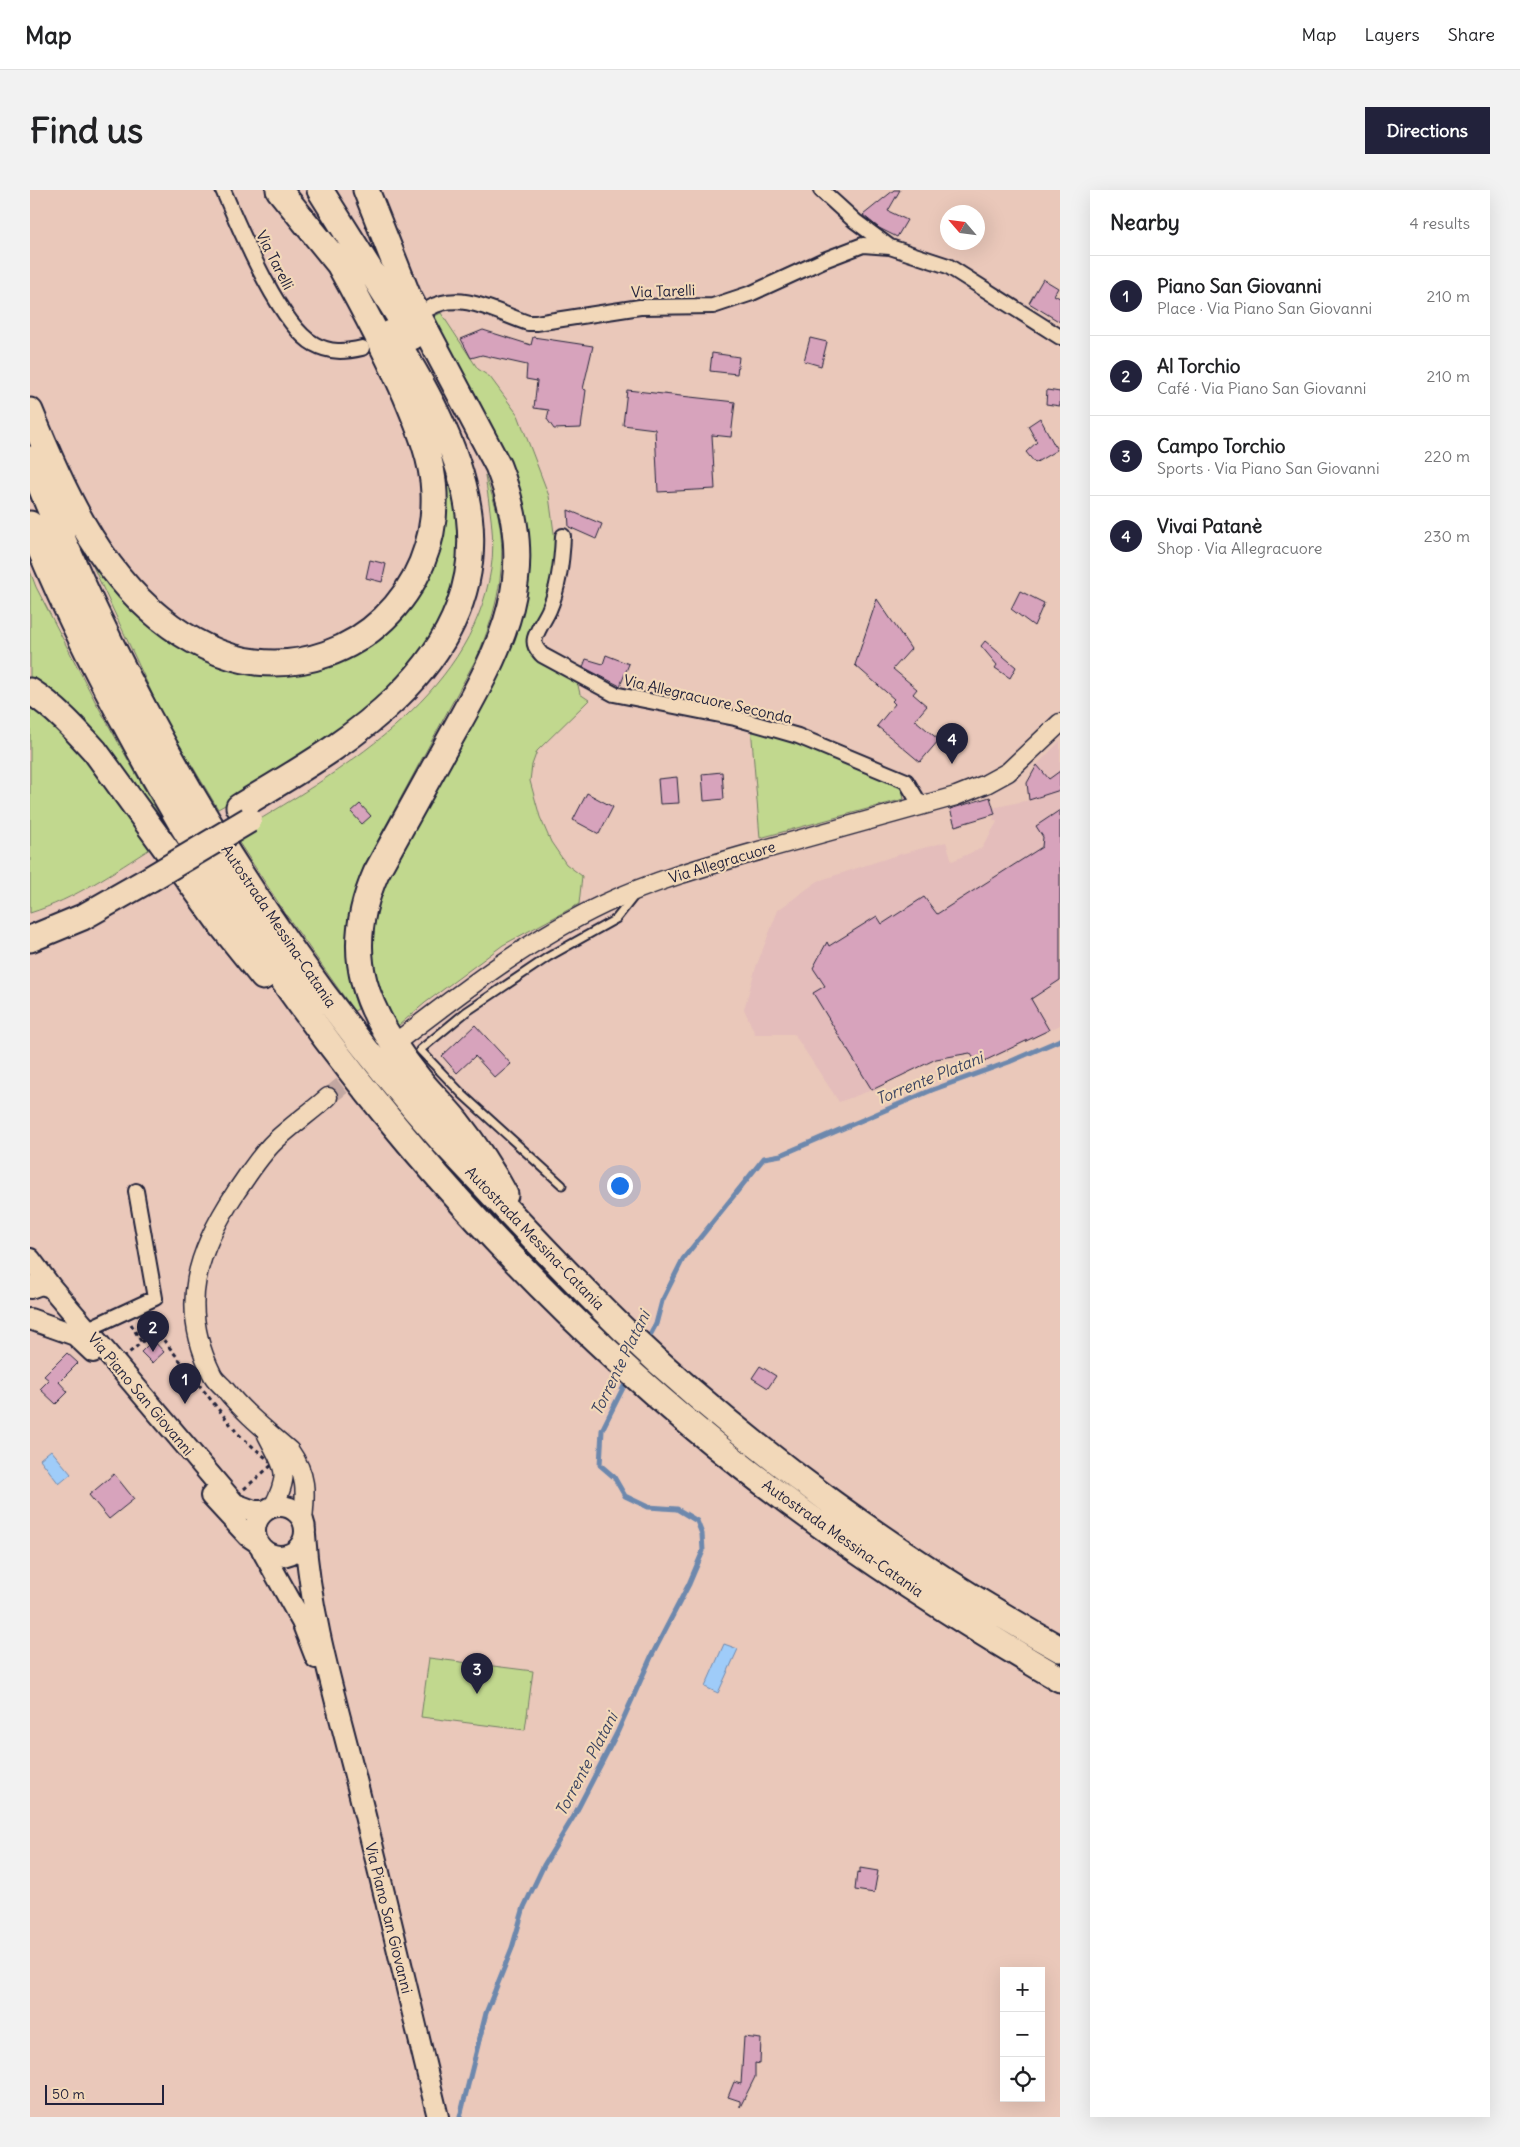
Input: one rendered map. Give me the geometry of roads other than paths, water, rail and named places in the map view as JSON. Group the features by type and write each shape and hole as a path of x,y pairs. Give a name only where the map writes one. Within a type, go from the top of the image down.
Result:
{"highway":[{"path":"266,190 318,237"},
{"path":"244,814 340,744 397,698 428,662 448,632 462,602 470,573 472,544 470,515 464,484 444,428 409,362 380,316 279,190"},
{"path":"291,190 318,237"},
{"path":"305,190 326,224 381,287"},
{"path":"320,190 468,424 486,456 499,491 509,544 508,578 502,613 482,664 362,890 354,920 353,955 358,987 368,1018 394,1060 450,1128 477,1151"},
{"path":"330,190 355,244"},
{"path":"366,190 408,296 494,458 506,487 517,540 514,595 500,645 376,873 368,892 361,921 360,969 367,997 401,1054 419,1079 458,1123 488,1164 518,1222"},
{"path":"381,190 409,262 408,296"},
{"path":"30,411 48,454 92,540 129,590 161,620 178,632 211,649 256,662 300,661 336,650 359,638 379,623 400,602 409,589 418,575 427,549 434,506 432,476 418,427 373,325 340,266"},
{"path":"30,939 83,917 145,872 244,814 314,780 358,750 393,722 425,691 451,656 469,624 484,577 488,544 485,513 474,463 435,374"},
{"name":"Autostrada Messina-Catania","path":"30,459 90,599 121,663 194,798 256,897 324,995 388,1078 445,1144 622,1328 709,1406 840,1508 963,1591 1060,1649"},
{"name":"Autostrada Messina-Catania","path":"30,524 98,674 173,810 207,866 261,947 335,1051 456,1195 512,1256 606,1348 744,1468 856,1550 965,1622 1060,1679"},
{"path":"30,691 66,720 95,751 222,926 379,1120 421,1154"},
{"path":"30,922 145,872"}],"main road":[{"name":"Via Piano San Giovanni","path":"30,1259 51,1287 235,1504 254,1511 269,1509"},
{"path":"30,1288 41,1284 51,1287"},
{"name":"Via Piano San Giovanni","path":"35,1324 62,1329 75,1335 87,1344 224,1512 260,1546"},
{"path":"282,1506 290,1508 298,1513 304,1527 312,1597 340,1720 302,1622 260,1546 255,1526 269,1509 282,1506"},
{"path":"260,1546 270,1555 288,1556 302,1544 304,1527"},
{"name":"Via Piano San Giovanni","path":"340,1720 438,2117"}],"street":[{"name":"Via Tarelli","path":"222,190 269,286 295,329 314,345 326,349 347,352 362,348"},
{"path":"821,190 855,221 890,247 948,266 1060,337"},
{"name":"Via Tarelli","path":"430,308 440,302 462,302 477,305 522,321 536,323 640,307 713,306 752,292 863,245 890,247"},
{"name":"Via Allegracuore Seconda","path":"563,536 562,555 555,591 549,610 534,640 535,647 542,656 614,694 734,718 798,736 906,781 921,806"},
{"name":"Via Allegracuore","path":"399,1040 459,993 510,958 604,904 691,870 921,806 986,784 1008,772 1060,723"},
{"path":"304,1527 306,1486 296,1460 290,1451 236,1403 212,1375 201,1345 195,1316 194,1292 197,1271 207,1244 230,1202 251,1170 274,1142 328,1097"},
{"path":"88,1329 155,1298 136,1191"},
{"path":"263,1428 282,1465 284,1473 284,1481 269,1509"}],"lane":[{"path":"562,1185 463,1095 420,1050 466,1012 548,957 616,919 640,889"}],"water":[{"path":"51,1450 71,1474 59,1484 40,1459"},
{"path":"724,1644 738,1649 718,1693 705,1687"}],"waterway":[{"name":"Torrente Platani","path":"647,1341 656,1324 662,1301 683,1259 764,1158 781,1155 932,1090 1009,1062 1060,1040"},
{"name":"Torrente Platani","path":"460,2117 486,2013 512,1948 524,1907 544,1865 574,1816 617,1733 651,1657 689,1584 703,1551 702,1534 697,1521 677,1509 648,1507 625,1496 614,1477 600,1465 602,1430 628,1378"}],"tunnel":[{"path":"328,1097 363,1069"}],"place":[{"name":"Vivai Patanè","path":"952,764"},
{"name":"Al Torchio","path":"153,1352"},
{"name":"Piano San Giovanni","path":"185,1404"},
{"name":"Campo Torchio","path":"477,1694"}]}
